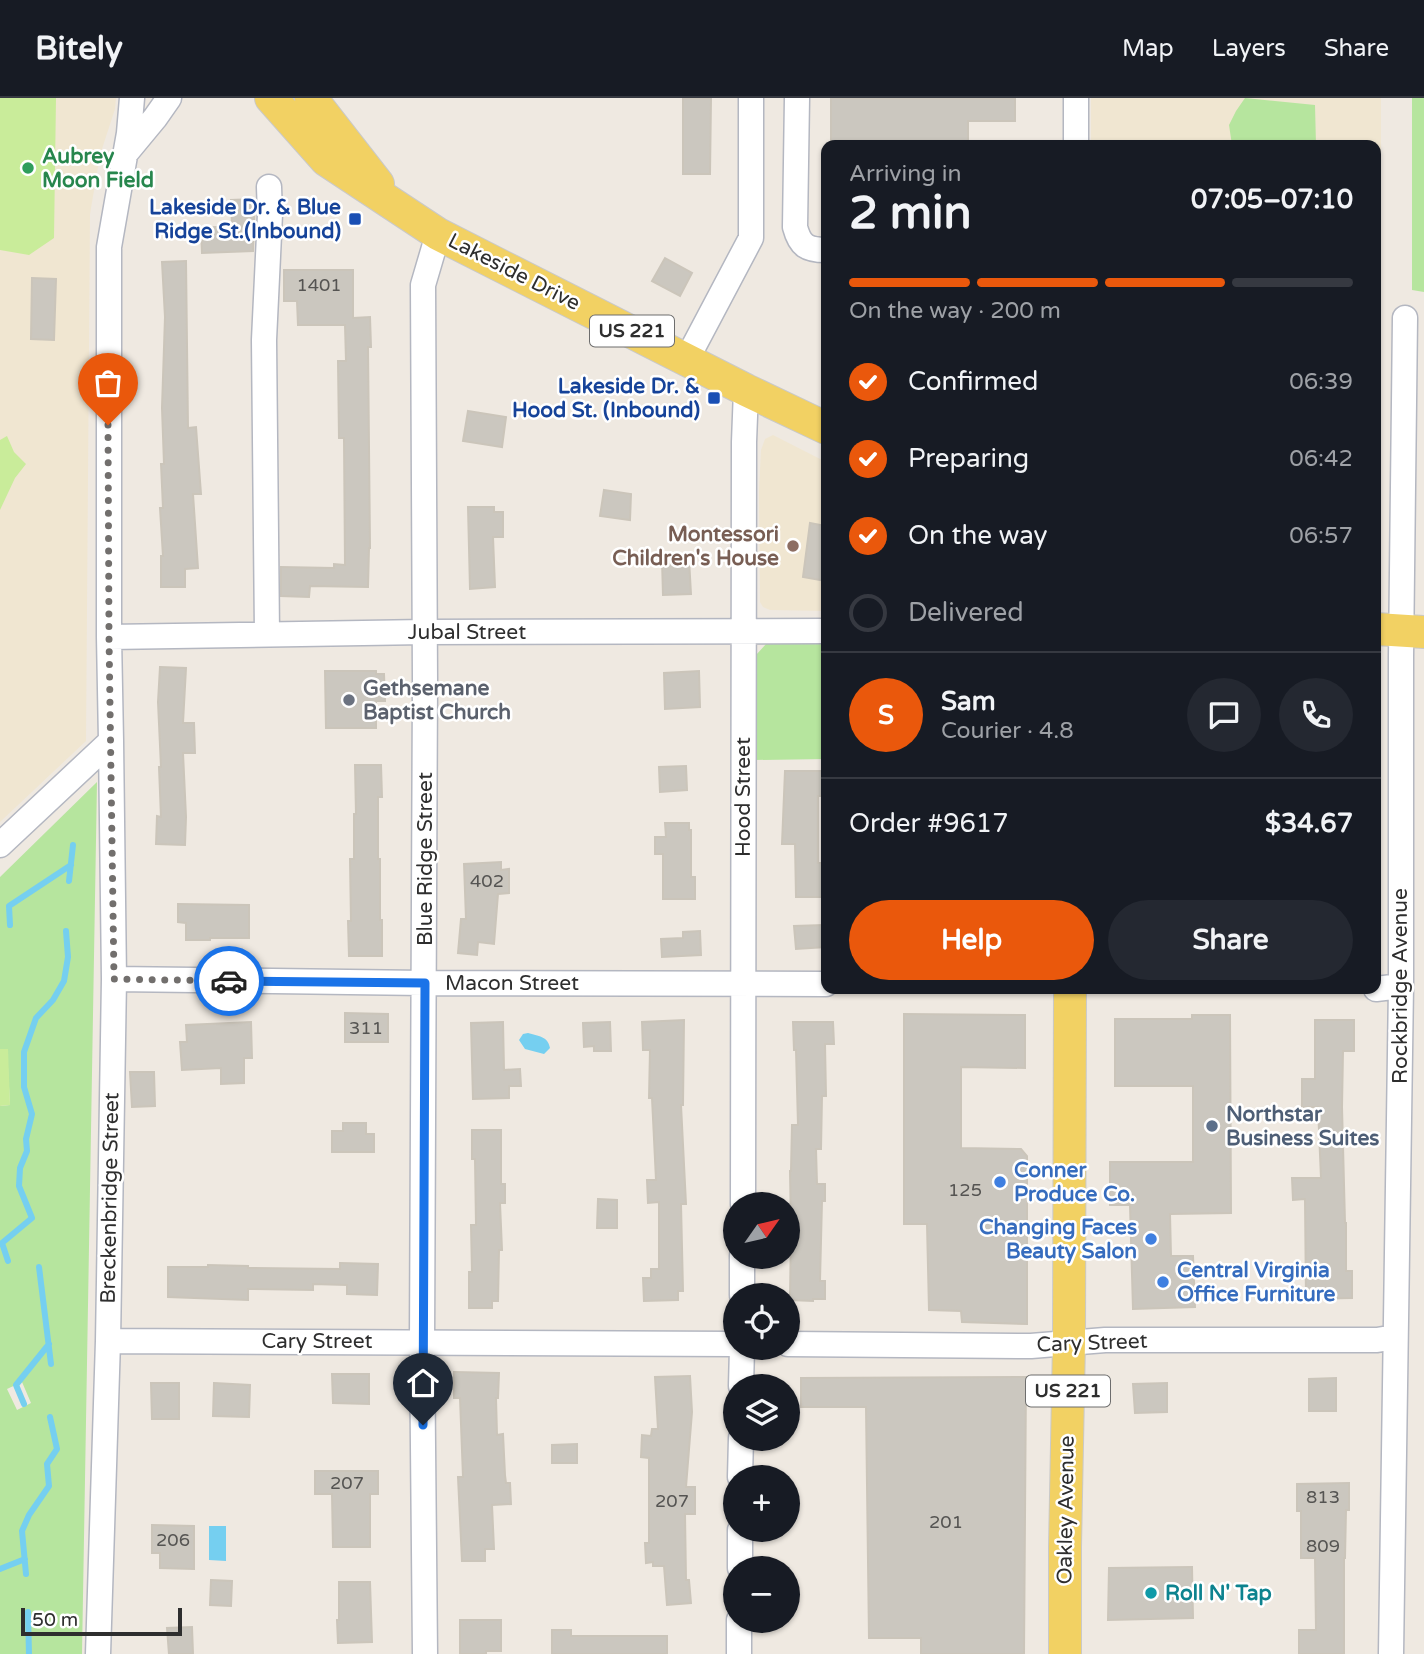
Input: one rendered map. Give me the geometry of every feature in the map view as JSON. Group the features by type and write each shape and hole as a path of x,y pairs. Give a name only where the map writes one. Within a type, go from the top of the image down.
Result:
{"main road":[{"name":"Lakeside Drive","path":"271,98 326,160 438,234 821,426"},
{"name":"Lakeside Drive","path":"311,98 394,204"},
{"name":"Oakley Avenue","path":"1065,1654 1070,994"}],"street":[{"name":"Breckenbridge Street","path":"99,1654 114,979 109,637 109,247 129,133 132,98"},
{"path":"125,153 169,98"},
{"path":"687,359 751,238 751,98"},
{"path":"797,98 795,227 799,239 807,247 821,250"},
{"path":"1076,98 1076,140"},
{"path":"267,634 264,340 269,187"},
{"name":"Blue Ridge Street","path":"425,1654 422,1342 425,983 423,285 438,234"},
{"name":"Rockbridge Avenue","path":"1391,1654 1401,986 1400,631 1405,318"},
{"name":"Hood Street","path":"743,1192 743,632 746,390"},
{"name":"Jubal Street","path":"109,637 425,632 821,631"},
{"path":"0,845 111,741"},
{"name":"Macon Street","path":"114,979 821,984"},
{"path":"1381,988 1401,986"},
{"name":"Cary Street","path":"800,1344 1031,1346 1105,1340 1377,1340 1395,1337"},
{"name":"Cary Street","path":"108,1341 723,1344"},
{"path":"739,1654 740,1633"}],"shaded area":[{"path":"0,98 116,98 100,155 90,214 86,741 0,822"},
{"path":"1091,98 1381,98 1381,140 1091,140"},
{"name":"Montessori Children's House","path":"773,435 821,459 821,611 770,610 760,602 759,491 761,450 765,439"}],"green space":[{"name":"Aubrey Moon Field","path":"0,98 56,98 54,238 29,255 0,250"},
{"path":"1245,98 1315,105 1316,140 1231,140 1229,125"},
{"path":"1412,98 1424,98 1424,292 1412,290"},
{"path":"7,436 14,452 26,464 15,478 0,510 0,440"},
{"path":"821,637 821,759 755,760 756,655 766,644"},
{"path":"97,782 82,1654 0,1654 0,1106 10,1105 7,1049 0,1049 0,877","holes":["22,1382 31,1403 17,1410 7,1389"]},
{"path":"0,1049 8,1049 10,1105 0,1106"}],"water":[{"path":"523,1034 545,1039 550,1048 544,1054 525,1049 519,1040"},
{"path":"209,1526 226,1526 226,1561 209,1560"}],"building":[{"path":"683,98 711,98 710,174 683,174"},
{"path":"831,98 1015,98 1015,121 968,121 968,140 831,140"},
{"path":"255,199 253,251 202,253 201,228 232,226 231,200"},
{"path":"665,258 692,273 680,296 652,281"},
{"path":"186,261 188,428 196,427 201,494 193,494 198,568 185,569 185,587 161,587 163,556 160,508 163,508 161,464 164,464 162,408 165,317 162,262"},
{"path":"284,270 353,270 353,318 370,317 368,587 310,586 309,597 281,596 281,567 334,568 334,564 345,565 344,438 339,438 338,361 346,361 345,325 298,325 297,301 284,301"},
{"path":"32,278 56,279 54,340 31,339"},
{"path":"468,411 506,417 502,447 463,441"},
{"path":"604,490 631,494 630,520 600,516"},
{"path":"468,507 494,507 494,512 503,512 503,537 493,537 495,587 470,589"},
{"path":"810,523 821,525 821,580 803,577"},
{"path":"689,559 691,594 663,595 662,560"},
{"path":"160,667 186,668 183,723 194,723 195,753 183,753 185,845 156,844 157,816 161,817 158,702"},
{"name":"Gethsemane Baptist Church","path":"325,671 376,671 376,674 384,674 385,701 376,701 376,728 326,728"},
{"path":"699,671 700,707 665,709 664,673"},
{"path":"355,765 381,765 378,859 382,956 349,956 350,859 354,859 356,814"},
{"path":"686,766 687,790 660,792 659,767"},
{"path":"785,771 821,771 821,796 818,796 818,863 821,863 821,897 796,897 795,844 782,844"},
{"path":"665,823 689,823 691,877 695,877 695,899 663,899 663,854 655,854 655,837 666,837"},
{"path":"501,862 501,870 509,869 509,893 498,894 494,944 478,942 477,955 458,953 461,919 466,919 464,864"},
{"path":"178,904 249,905 249,938 186,940 186,923 178,922"},
{"path":"821,925 821,947 796,949 794,926"},
{"path":"700,931 701,955 662,957 661,939 683,938 683,932"},
{"path":"345,1013 388,1014 388,1042 345,1042"},
{"path":"904,1014 1025,1015 1025,1068 961,1067 961,1148 1021,1149 1027,1156 1027,1324 962,1322 961,1311 929,1310 927,1224 904,1224"},
{"name":"Northstar Business Suites","path":"1192,1015 1230,1015 1231,1213 1170,1214 1171,1256 1193,1256 1195,1307 1133,1309 1130,1205 1110,1205 1110,1162 1193,1162 1193,1086 1115,1086 1115,1019 1192,1019"},
{"path":"684,1020 681,1105 686,1204 681,1204 683,1291 678,1291 678,1300 644,1301 643,1278 651,1278 651,1269 659,1269 659,1202 648,1203 647,1180 656,1180 652,1098 649,1098 650,1050 643,1050 642,1022"},
{"path":"1315,1020 1354,1020 1354,1051 1343,1051 1342,1107 1346,1271 1352,1271 1352,1298 1306,1299 1305,1199 1293,1200 1292,1178 1321,1178 1318,1107 1302,1107 1302,1079 1315,1079"},
{"path":"251,1022 252,1058 244,1058 244,1083 221,1084 221,1068 182,1070 180,1042 187,1042 186,1025"},
{"path":"503,1022 504,1070 520,1069 521,1086 509,1086 509,1098 473,1099 471,1023"},
{"path":"610,1022 611,1051 594,1051 594,1046 584,1047 583,1023"},
{"path":"793,1022 833,1022 834,1044 825,1044 826,1096 822,1096 821,1149 816,1149 817,1184 825,1184 825,1201 822,1201 820,1281 825,1281 825,1299 813,1301 800,1300 800,1283 790,1283 790,1269 800,1269 800,1192 790,1192 792,1125 798,1125"},
{"path":"130,1072 154,1072 155,1106 132,1107"},
{"path":"343,1123 366,1123 366,1134 374,1134 374,1152 332,1152 332,1131 343,1131"},
{"path":"472,1130 501,1130 501,1184 505,1184 505,1203 500,1203 502,1250 499,1250 498,1301 492,1301 492,1308 469,1308 469,1272 472,1272 471,1225 476,1225"},
{"path":"598,1199 617,1200 617,1228 597,1228"},
{"path":"340,1263 378,1264 377,1295 347,1294 347,1285 313,1284 313,1290 248,1289 248,1300 168,1297 168,1267 208,1265 340,1269"},
{"path":"454,1372 499,1373 496,1398 497,1435 503,1434 505,1475 506,1483 510,1483 511,1504 492,1505 494,1549 485,1549 485,1561 462,1561 458,1477 463,1477 460,1398 454,1398"},
{"path":"332,1374 369,1374 369,1404 333,1403"},
{"path":"690,1376 692,1412 686,1487 695,1487 695,1514 685,1514 686,1580 689,1580 691,1603 667,1605 664,1566 653,1566 653,1562 646,1563 645,1543 649,1543 649,1458 641,1457 642,1435 651,1436 652,1429 658,1429 655,1377"},
{"path":"1026,1377 1024,1654 921,1654 921,1638 869,1638 866,1407 801,1407 801,1378"},
{"path":"1336,1378 1336,1411 1309,1411 1309,1379"},
{"path":"151,1383 179,1383 179,1419 152,1419"},
{"path":"214,1383 250,1385 249,1417 213,1416"},
{"path":"1167,1383 1167,1412 1135,1413 1133,1384"},
{"path":"577,1444 577,1463 552,1463 552,1445"},
{"path":"315,1471 378,1471 378,1494 370,1494 370,1547 333,1547 332,1494 315,1494"},
{"path":"1349,1483 1344,1558 1344,1654 1299,1654 1299,1630 1316,1630 1315,1558 1301,1558 1301,1511 1297,1511 1297,1484"},
{"path":"152,1525 194,1526 194,1569 160,1568 160,1553 152,1553"},
{"name":"Roll N' Tap","path":"1192,1567 1193,1618 1108,1620 1109,1568"},
{"path":"211,1580 232,1581 231,1606 210,1605"},
{"path":"339,1582 370,1582 372,1642 338,1643"},
{"path":"460,1620 501,1620 501,1651 460,1654"},
{"path":"192,1627 193,1654 169,1654 167,1628"},
{"path":"552,1630 571,1630 571,1636 667,1636 667,1654 552,1654"}],"waterway":[{"path":"69,881 73,845"},
{"path":"10,925 9,906 71,865"},
{"path":"8,1261 2,1243 32,1218 19,1186 20,1168 27,1151 26,1139 32,1114 24,1087 24,1052 36,1018 53,1000 64,981 68,957 66,931"},
{"path":"39,1267 51,1364"},
{"path":"24,1404 16,1385 49,1344"},
{"path":"26,1574 22,1531 29,1515 49,1486 47,1464 57,1449 50,1417"},
{"path":"0,1569 25,1559"},
{"path":"28,1612 29,1654"}],"way so far":[{"path":"108,425 114,979 229,981"}],"place":[{"name":"Aubrey Moon Field","path":"28,168"},
{"name":"Lakeside Dr. & Blue Ridge St.(Inbound)","path":"355,219"},
{"name":"Lakeside Dr. & Hood St. (Inbound)","path":"714,398"},
{"name":"Montessori Children's House","path":"793,546"},
{"name":"Gethsemane Baptist Church","path":"349,700"},
{"name":"Northstar Business Suites","path":"1212,1126"},
{"name":"Conner Produce Co.","path":"1000,1182"},
{"name":"Changing Faces Beauty Salon","path":"1151,1239"},
{"name":"Central Virginia Office Furniture","path":"1163,1282"},
{"name":"Roll N' Tap","path":"1151,1593"}],"route":[{"path":"229,981 425,983 423,1425"}]}
